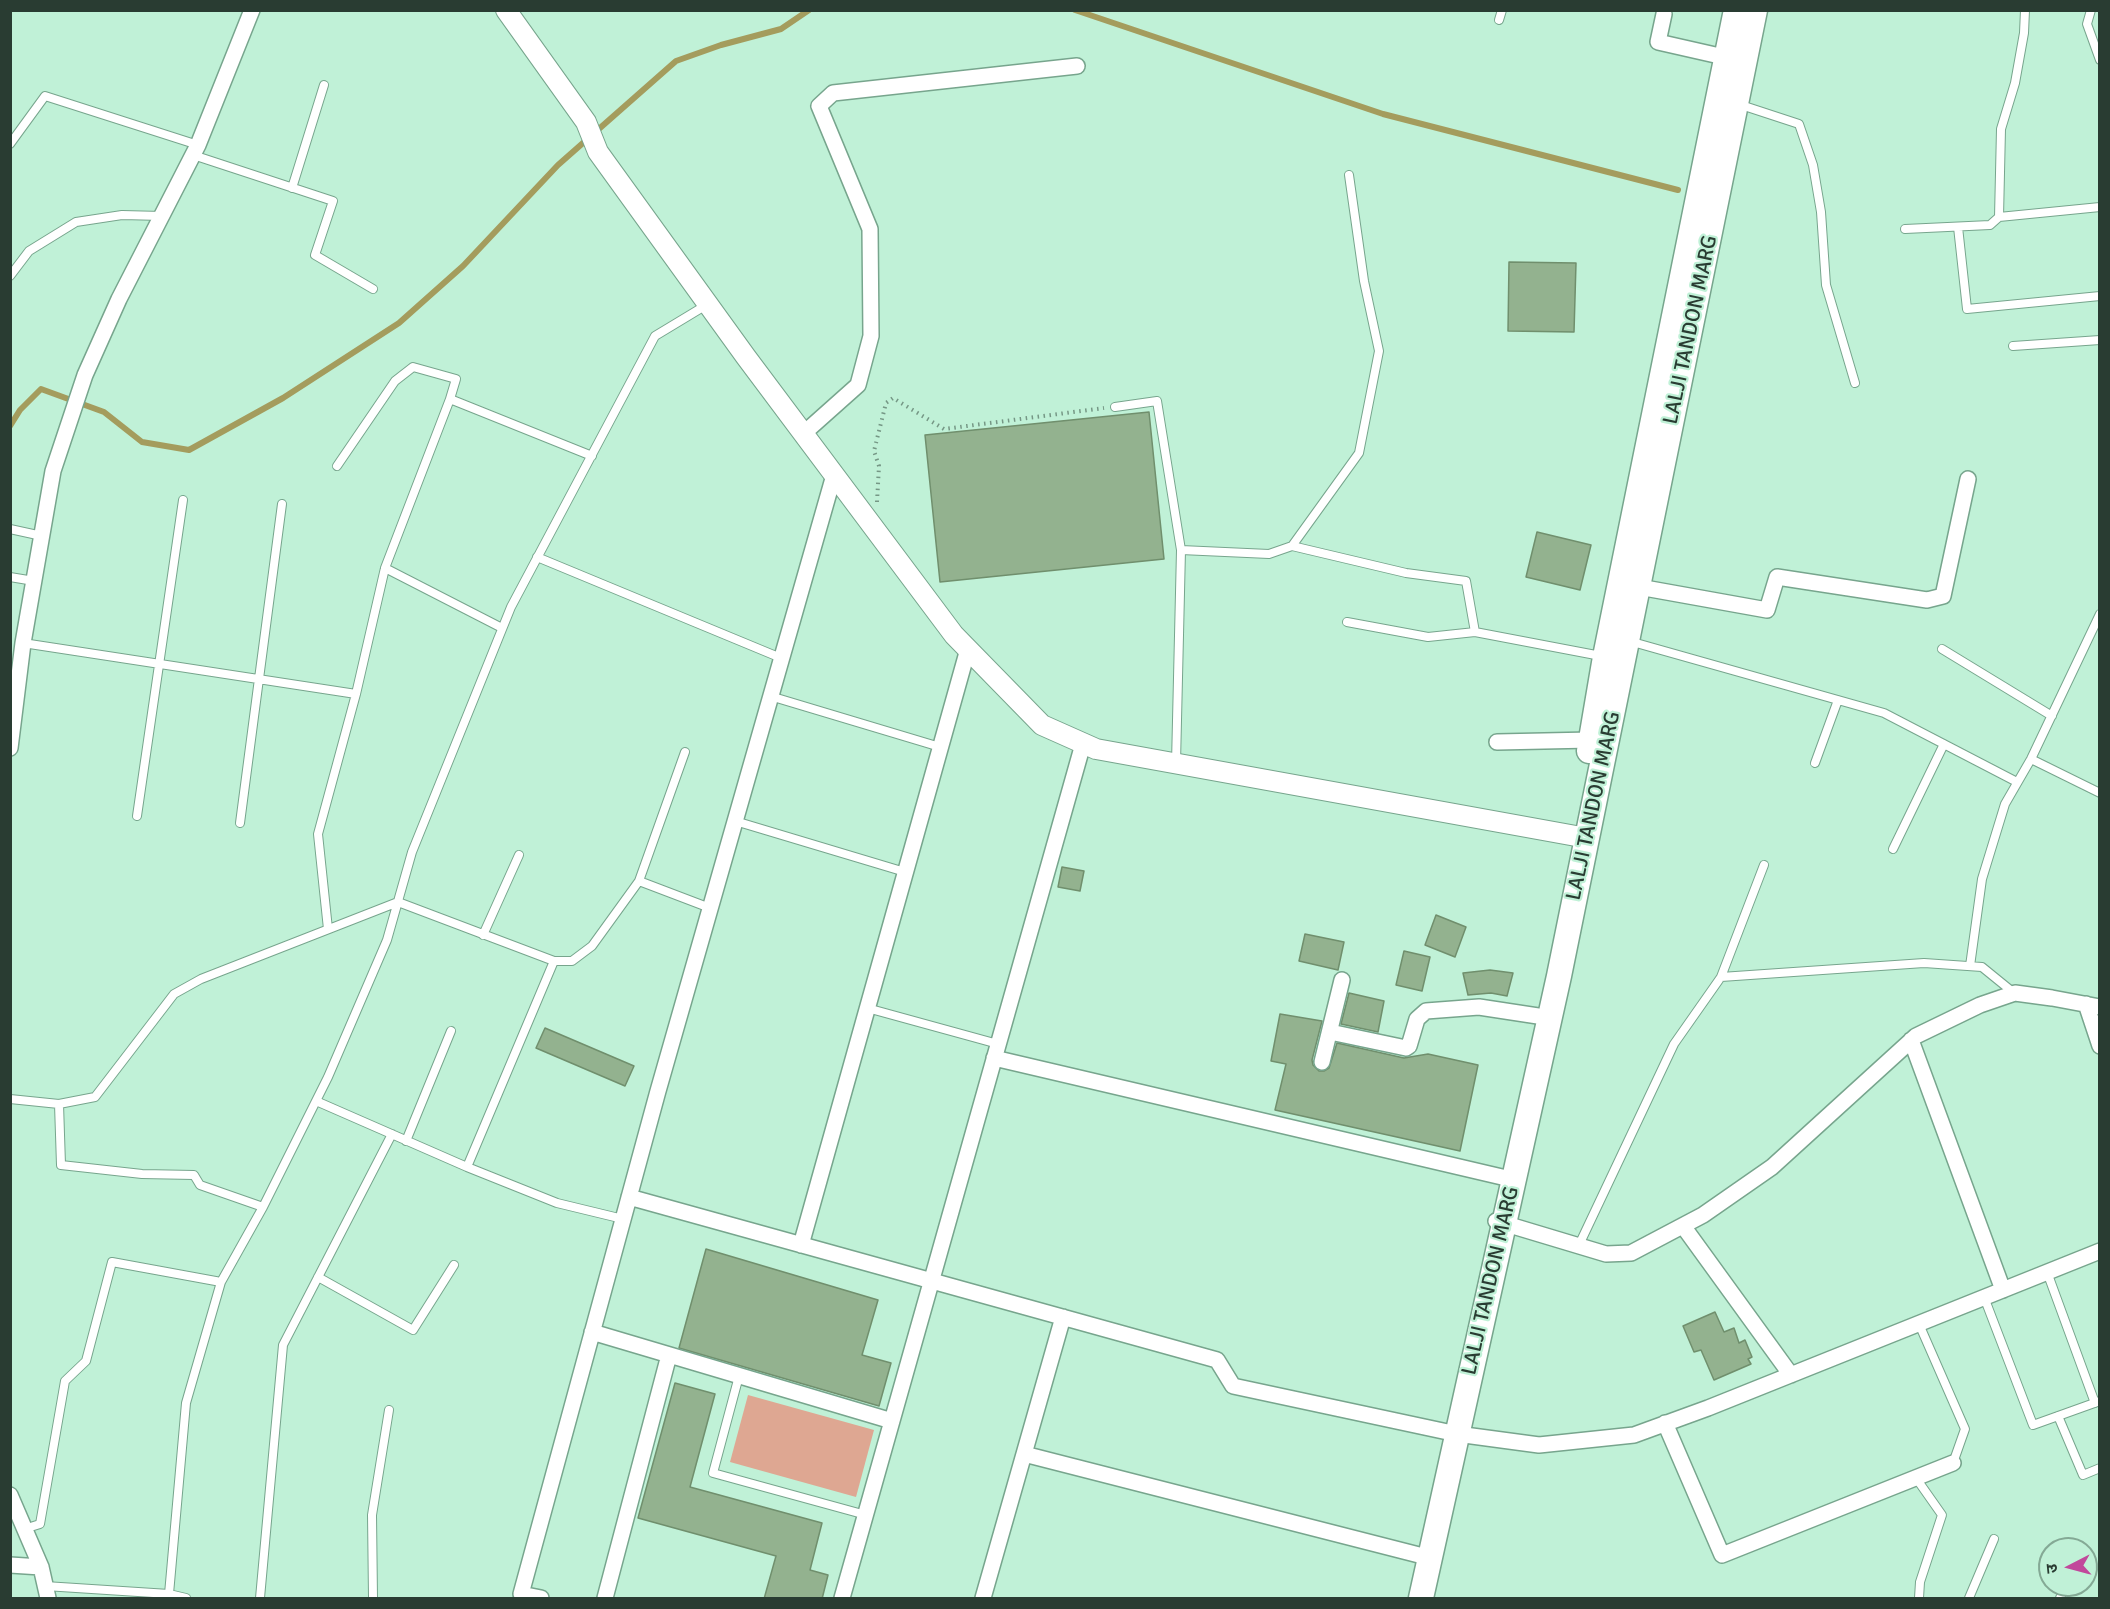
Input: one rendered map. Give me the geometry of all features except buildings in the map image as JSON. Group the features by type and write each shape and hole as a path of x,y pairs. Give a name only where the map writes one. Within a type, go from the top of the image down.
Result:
{"main road":[{"name":"LALJI TANDON MARG","path":"1409,1599 1424,1557 1498,1222 1559,976 1581,837 1591,740 1639,587 1669,388 1737,104 1735,60 1737,10"},
{"name":"LALJI TANDON MARG","path":"1498,1222 1502,1178 1581,837 1735,60 1755,10"},
{"name":"LALJI TANDON MARG","path":"1420,1599 1424,1557"}],"street":[{"path":"10,748 13,707 53,471 81,385 119,299 196,150 252,10"},
{"path":"506,10 586,122 598,152 803,434 954,635 1042,725 1096,749 1581,837"},
{"path":"1664,14 1658,42 1735,60"},
{"path":"803,434 858,385 871,336 870,229 819,106 833,93 1077,66"},
{"path":"541,1599 521,1596 629,1197 834,475"},
{"path":"1639,587 1767,610 1777,577 1927,600 1943,596 1968,479"},
{"path":"801,1245 968,649"},
{"path":"1497,742 1591,740"},
{"path":"842,1599 1083,744"},
{"path":"1322,1062 1342,980"},
{"path":"1498,1222 1606,1254 1631,1253 1703,1215 1772,1167 1916,1036 1980,1005 2015,993 2093,1006 2100,1046"},
{"path":"1330,1032 1406,1048 1409,1046 1417,1019 1426,1011 1479,1007 1538,1016"},
{"path":"1911,1040 2003,1290"},
{"path":"996,1051 1502,1178"},
{"path":"629,1197 1217,1360 1233,1386 1452,1433 1539,1444 1634,1435 1791,1375 2100,1251"},
{"path":"1683,1226 1791,1375"},
{"path":"983,1599 1063,1317"},
{"path":"592,1332 892,1421"},
{"path":"605,1599 669,1355"},
{"path":"1665,1423 1722,1555 1953,1463"},
{"path":"1024,1454 1424,1557"},
{"path":"10,1495 41,1567 46,1592"},
{"path":"10,1565 41,1567"}],"lane":[{"path":"1499,20 1502,10"},
{"path":"1999,217 2001,129 2015,83 2024,33 2025,10"},
{"path":"2091,10 2087,24 2100,60"},
{"path":"292,188 324,85"},
{"path":"10,144 45,96 196,150 292,188 333,201 315,255 373,289"},
{"path":"1737,104 1799,124 1813,165 1821,212 1826,285 1855,383"},
{"path":"1292,546 1359,453 1379,351 1364,280 1349,175"},
{"path":"1905,230 1990,225 1999,217 2100,207"},
{"path":"10,276 29,250 76,222 122,215 162,216"},
{"path":"1958,227 1967,309 2100,296"},
{"path":"169,1594 186,1403 221,1282 263,1207 316,1101 387,940 412,852 511,607 655,336 708,304"},
{"path":"2013,346 2100,340"},
{"path":"328,929 318,834 356,694 385,568 456,379 413,367 395,381 337,466"},
{"path":"450,399 592,456"},
{"path":"1115,407 1157,401 1182,550 1176,764"},
{"path":"137,816 183,500"},
{"path":"240,823 282,504"},
{"path":"10,529 42,536"},
{"path":"1182,550 1269,554 1292,546 1406,573 1466,581 1474,632"},
{"path":"537,557 781,658"},
{"path":"385,568 502,628"},
{"path":"10,577 34,581"},
{"path":"1970,966 1982,879 2004,804 2031,759 2100,614"},
{"path":"1347,622 1428,637 1474,632 1619,653 1838,700 1884,712 2017,782"},
{"path":"23,643 356,694"},
{"path":"1942,649 2052,716"},
{"path":"770,696 940,747"},
{"path":"1815,763 1838,700"},
{"path":"1893,849 1944,744"},
{"path":"10,1099 59,1104 95,1097 174,994 201,979 398,903 554,961 572,961 592,946 639,881 685,752"},
{"path":"2031,759 2100,793"},
{"path":"735,821 905,872"},
{"path":"483,935 519,855"},
{"path":"1580,1245 1674,1044 1721,977 1764,865"},
{"path":"639,881 710,908"},
{"path":"467,1167 554,961"},
{"path":"1721,977 1924,963 1982,968 2015,993"},
{"path":"867,1008 996,1051"},
{"path":"406,1140 451,1031"},
{"path":"316,1101 467,1167 557,1203 623,1219"},
{"path":"59,1104 62,1165 142,1174 194,1175 200,1185 263,1207"},
{"path":"260,1599 283,1345 392,1134"},
{"path":"24,1529 40,1524 65,1381 86,1361 112,1262 221,1282"},
{"path":"318,1277 413,1330 454,1265"},
{"path":"1984,1298 2034,1425 2097,1402 2047,1272"},
{"path":"1919,1323 1965,1429 1953,1463"},
{"path":"739,1376 713,1473 866,1515"},
{"path":"373,1599 372,1515 389,1410"},
{"path":"2058,1416 2083,1475 2100,1468"},
{"path":"1916,1478 1942,1515 1920,1582 1919,1599"},
{"path":"1970,1599 1994,1539"},
{"path":"46,1592 169,1594 186,1599"}],"path":[{"path":"873,527 879,466 874,451 886,403 893,398 944,429 1022,421 1115,407"}],"shaded area":[{"path":"748,1395 874,1430 856,1497 730,1462"}],"waterway":[{"path":"10,426 20,410 41,389 104,412 142,442 189,450 283,398 399,323 463,266 558,165 676,61 721,45 781,29 809,10"},
{"path":"1075,10 1383,114 1678,190"}]}
